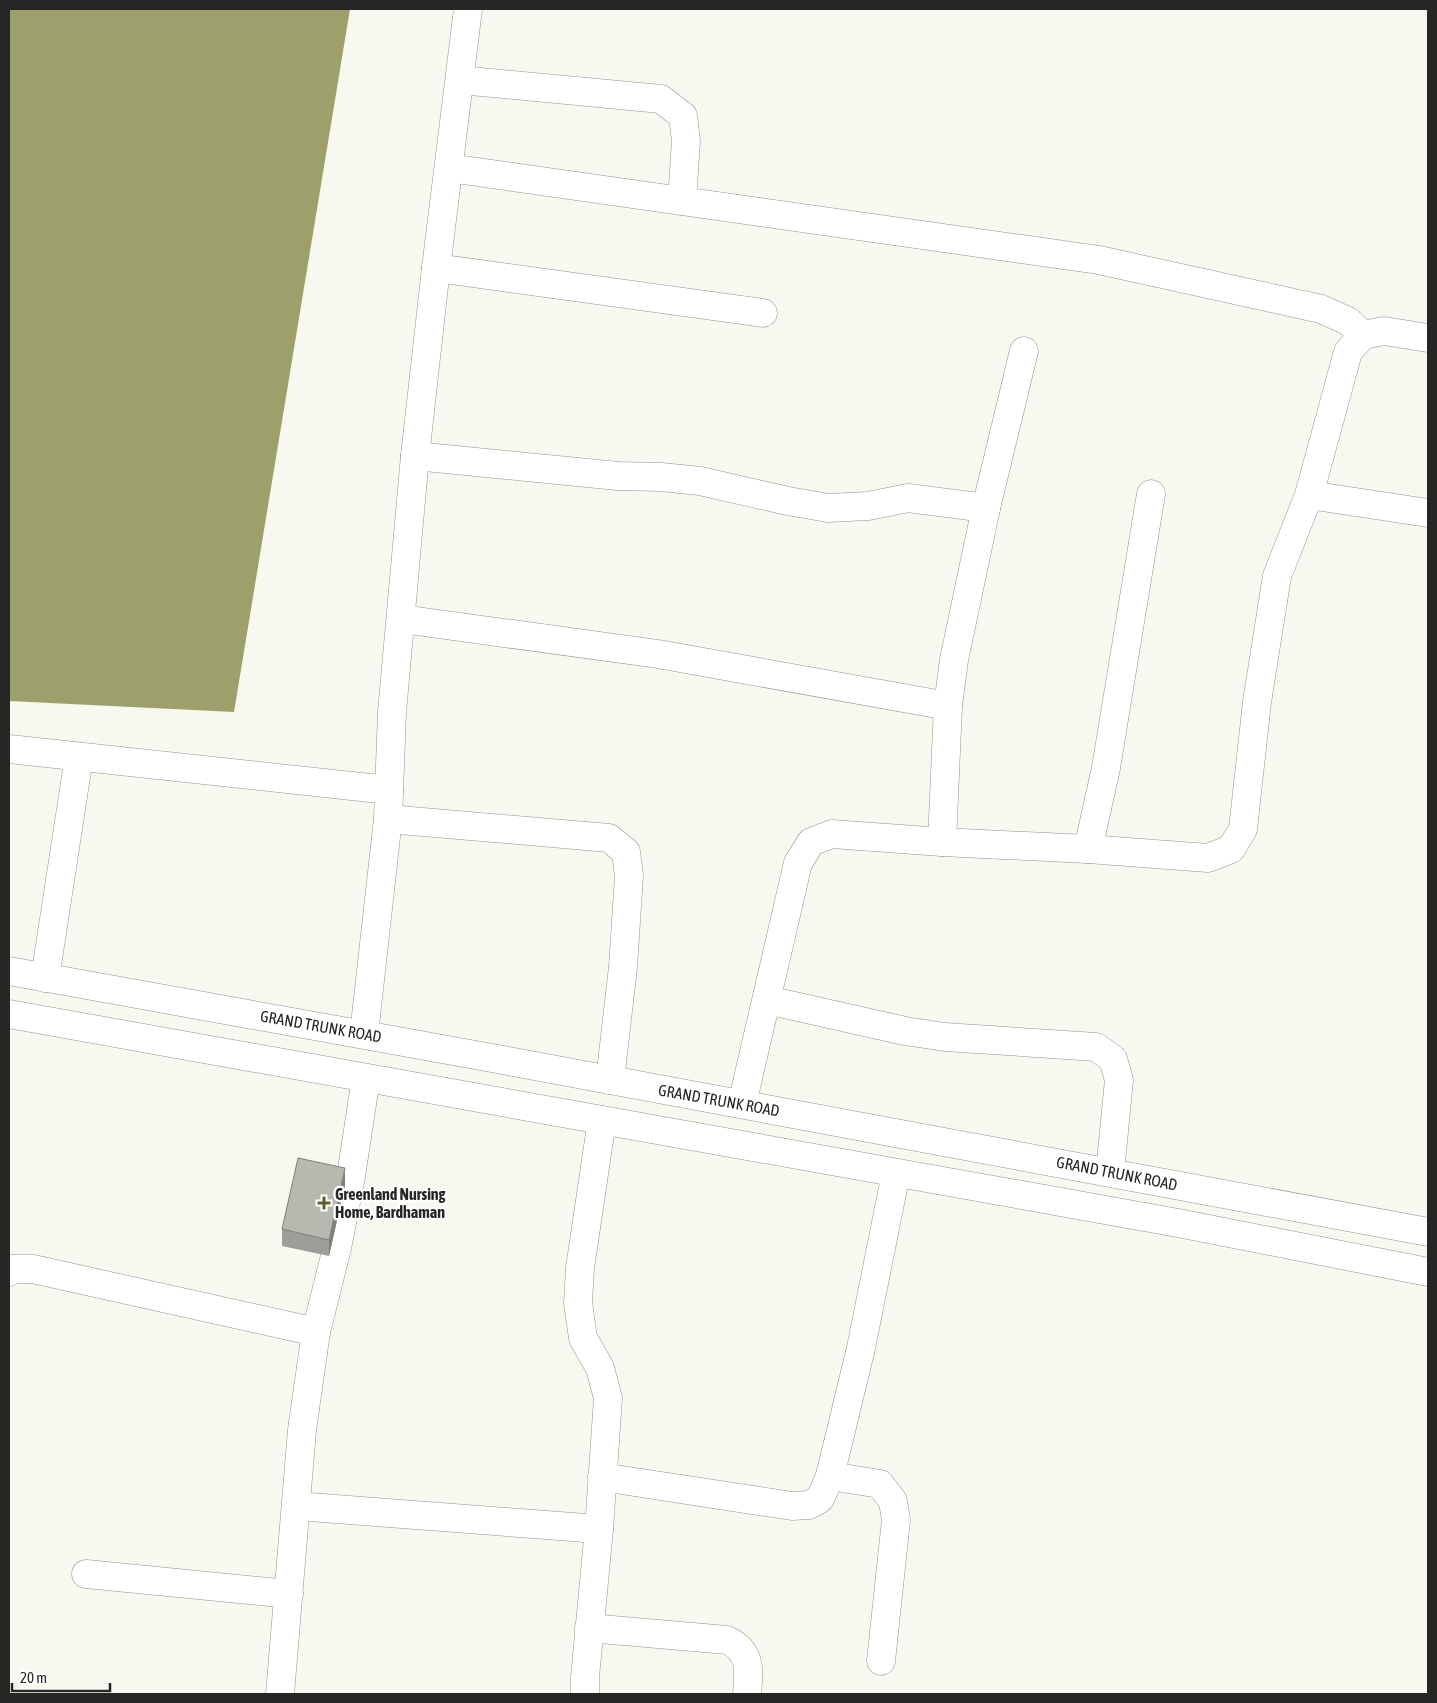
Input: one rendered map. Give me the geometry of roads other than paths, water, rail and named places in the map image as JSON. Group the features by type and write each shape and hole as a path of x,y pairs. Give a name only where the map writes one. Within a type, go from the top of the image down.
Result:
{"street":[{"path":"364,1034 388,819 392,712 402,619 415,456 468,9"},
{"path":"460,80 661,99 683,116 686,141 682,201"},
{"path":"449,168 1099,260 1321,309 1348,321 1363,335"},
{"path":"436,268 763,313"},
{"path":"742,1104 798,862 811,842 832,834 1208,858 1232,849 1243,829 1257,702 1277,576 1308,495 1348,352 1363,335 1384,331 1428,338"},
{"path":"942,842 948,706 954,660 986,508 1024,351"},
{"path":"415,456 618,476 661,477 700,481 828,508 868,506 908,498 986,508"},
{"path":"1088,849 1106,768 1151,494"},
{"path":"1308,495 1428,513"},
{"path":"402,619 658,654 948,706"},
{"path":"9,749 390,790"},
{"path":"45,978 79,757"},
{"path":"388,819 609,838 626,852 629,876 610,1080"},
{"name":"GRAND TRUNK ROAD","path":"9,971 364,1034 1428,1232"},
{"path":"767,1000 905,1031 945,1037 1096,1047 1113,1059 1120,1080 1110,1172"},
{"path":"9,1014 1178,1223 1428,1272"},
{"path":"494,1101 503,1060"},
{"path":"280,1694 302,1430 316,1332 339,1238 351,1176 366,1078"},
{"path":"585,1694 584,1677 599,1529 608,1398 600,1368 583,1338 578,1303 580,1268 602,1120"},
{"path":"602,1477 792,1506 809,1505 820,1499 830,1476 861,1348 896,1173"},
{"path":"9,1272 11,1269 33,1269 316,1332"},
{"path":"830,1476 880,1484 893,1501 896,1520 881,1661"},
{"path":"296,1506 599,1529"},
{"path":"86,1574 289,1594"},
{"path":"589,1628 727,1640 736,1644 747,1660 749,1670 748,1694"}],"place":[{"name":"Greenland Nursing Home, Bardhaman","path":"324,1203"}]}
